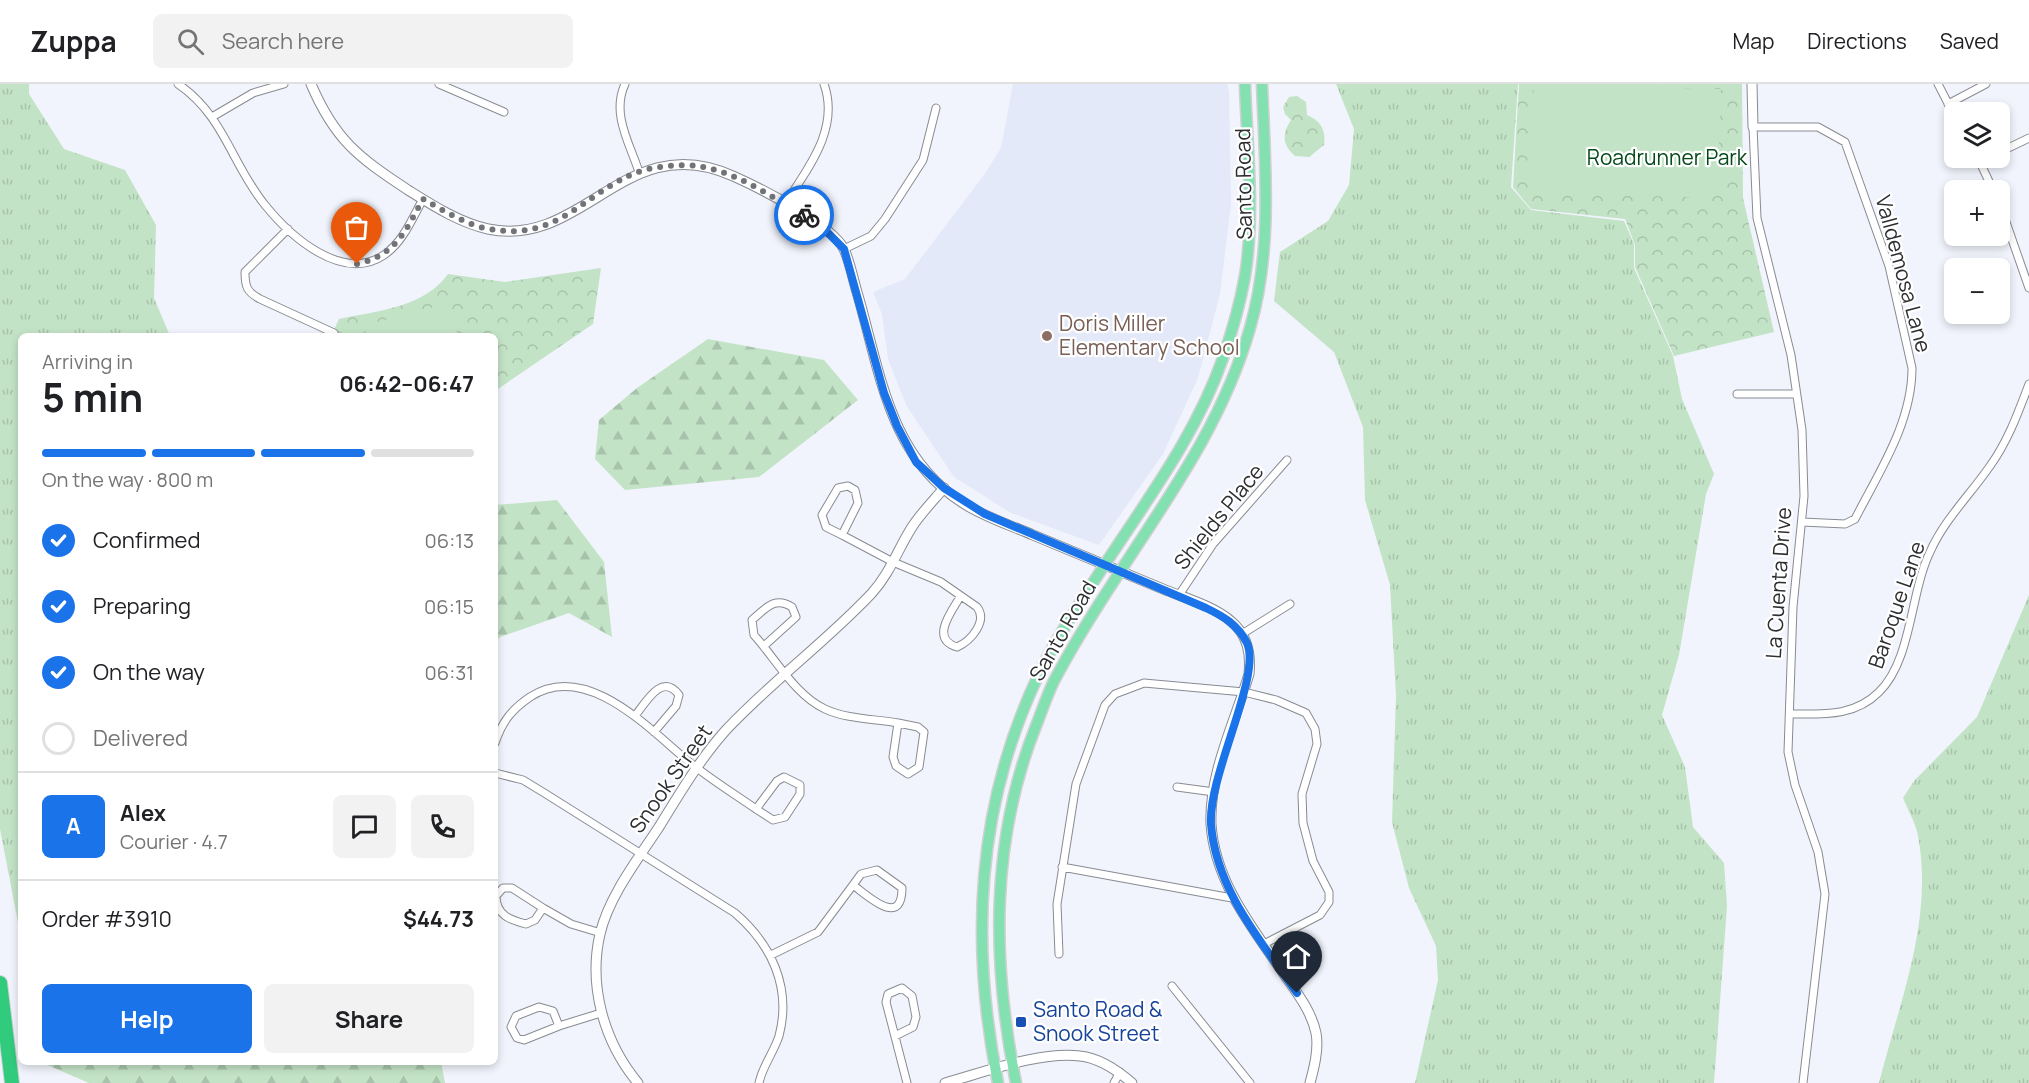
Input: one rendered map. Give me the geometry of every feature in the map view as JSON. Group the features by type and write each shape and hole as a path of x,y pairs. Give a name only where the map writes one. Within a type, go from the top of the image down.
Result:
{"highway":[{"path":"0,983 12,1083"}],"main road":[{"name":"Santo Road","path":"998,1083 987,1023 980,936 985,855 1004,764 1038,675 1105,565 1168,470 1202,411 1233,326 1245,276 1248,247 1245,84"},
{"name":"Santo Road","path":"1016,1083 1004,1021 997,935 1006,833 1020,770 1053,683 1121,571 1180,482 1218,415 1251,327 1262,279 1265,249 1262,84"}],"street":[{"path":"178,84 197,97 212,117 264,205 288,229 330,259 357,264 382,256 402,237 423,199"},
{"path":"212,117 253,93 284,84"},
{"path":"311,84 335,131 355,153 423,199 462,219 489,229 527,230 564,218 639,172 676,166 711,169 732,175 818,223 844,249 884,393 897,426 916,462 944,488 985,514 1179,595 1232,622 1248,645 1250,662 1244,692 1214,792 1211,823 1217,860 1232,898 1306,1006 1316,1034 1315,1063 1310,1083"},
{"path":"439,84 504,111"},
{"path":"625,84 620,94 621,122 639,172"},
{"path":"784,204 825,136 830,119 829,97 824,84"},
{"name":"La Cuenta Drive","path":"1752,84 1757,218 1791,355 1802,430 1802,522 1793,607 1788,752 1795,785 1818,852 1825,894 1803,1083"},
{"path":"1938,84 1947,102"},
{"path":"1952,102 1986,84"},
{"path":"844,249 871,236 885,219 923,160 936,108"},
{"name":"Valldemosa Lane","path":"1753,127 1818,127 1845,142 1889,266 1912,368 1912,382 1903,423 1855,519 1845,524 1802,522"},
{"path":"2010,147 2029,138"},
{"path":"288,229 245,272 245,286 248,293 334,333"},
{"path":"2010,234 2029,288"},
{"name":"Baroque Lane","path":"1790,714 1838,714 1858,707 1886,685 1900,659 1916,588 1930,552 1945,526 1991,465 2013,427 2029,384"},
{"path":"1737,394 1796,394"},
{"name":"Shields Place","path":"1179,595 1213,544 1287,459"},
{"path":"842,535 858,503 855,490 848,486 838,488 822,515 826,527 893,562 931,576 977,607 981,612 981,622 966,643 957,647 950,645 943,635 944,623 960,597"},
{"name":"Snook Street","path":"638,1083 626,1068 609,1036 601,1013 597,971 601,933 620,890 696,768 726,730 884,580 913,526 944,488"},
{"path":"764,646 796,617 792,607 784,602 774,602 752,620 754,635 806,697 824,709 898,723 918,727 924,732 919,767 908,774 896,766 893,757 898,723"},
{"path":"1242,634 1290,604"},
{"path":"1059,954 1057,904 1076,784 1095,727 1106,705 1115,694 1144,683 1244,692 1299,709 1306,713 1315,729 1317,744 1302,794 1303,823 1313,861 1329,892 1329,902 1320,915 1264,944"},
{"path":"635,716 659,687 667,685 674,688 679,695 676,706 654,732"},
{"path":"498,736 513,709 536,693 558,688 576,688 596,693 635,716 696,768 756,809 773,820 780,820 800,794 800,785 784,777 777,781 756,809"},
{"path":"498,775 522,780 735,913 750,926 771,955 781,995 783,1018 778,1039 759,1083"},
{"path":"1177,787 1214,792"},
{"path":"1062,867 1232,898"},
{"path":"771,955 818,932 853,885 867,871 877,870 900,885 902,898 897,906 891,908 881,906 853,885"},
{"path":"498,894 503,888 512,888 571,924 601,933"},
{"path":"498,909 526,924 535,920 543,908"},
{"path":"1172,986 1250,1083"},
{"path":"895,1036 913,1027 915,1017 912,996 902,988 888,994 886,1002 907,1083"},
{"path":"559,1026 553,1011 539,1007 516,1016 511,1027 513,1034 525,1040 559,1026 601,1013"},
{"path":"945,1083 1012,1065 1064,1056 1081,1056 1102,1062 1120,1072 1132,1083"},
{"path":"1114,1083 1120,1072"}],"shaded area":[{"name":"Doris Miller Elementary School","path":"1013,84 1227,84 1229,91 1231,204 1220,294 1198,378 1163,454 1099,545 1011,513 954,477 906,405 888,359 882,314 873,292 905,279 984,175 1001,148"}],"green space":[{"path":"0,84 29,84 29,94 64,149 125,170 156,225 154,298 169,333 18,333 18,922 0,829"},
{"path":"1336,84 1518,84 1511,187 1531,210 1624,221 1634,244 1634,268 1673,356 1682,399 1714,474 1706,494 1679,655 1662,715 1685,767 1693,827 1724,863 1727,906 1714,1083 1415,1083 1438,980 1436,946 1409,888 1392,822 1396,696 1390,585 1365,500 1363,427 1334,352 1274,301 1280,252 1328,221 1349,185 1354,129"},
{"name":"Roadrunner Park","path":"1519,84 1742,84 1743,198 1774,332 1674,356 1635,267 1635,245 1625,219 1531,209 1513,187"},
{"path":"1534,85 1721,89 1718,168 1724,170 1721,188 1710,200 1691,201 1689,197 1540,194 1526,180"},
{"path":"1297,96 1306,102 1307,115 1319,123 1324,135 1324,145 1309,157 1295,156 1285,140 1286,130 1291,120 1285,114 1283,107 1289,97"},
{"path":"601,268 593,324 498,389 498,333 332,333 339,319 384,310 413,301 427,294 448,274 505,282"},
{"path":"450,303 456,318 457,333 365,333 369,324"},
{"path":"708,339 824,360 858,400 759,477 625,490 595,459 599,420 637,388"},
{"path":"557,500 604,562 612,637 569,613 498,639 498,505"},
{"path":"2029,595 2029,1083 1879,1083 1912,961 1921,899 1922,867 1918,836 1903,798 1914,781 1977,717"},
{"path":"47,1065 442,1065 445,1083 89,1083"}],"way so far":[{"path":"357,264 382,256 391,249 402,237 423,199 462,219 489,229 527,230 544,227 564,218 639,172 676,166 696,166 732,175 804,215"}],"place":[{"name":"Doris Miller Elementary School","path":"1047,336"},
{"name":"Santo Road & Snook Street","path":"1021,1022"}],"route":[{"path":"804,215 818,223 844,249 884,393 897,426 916,462 963,503 1218,613 1232,622 1242,634 1248,645 1249,674 1218,771 1211,823 1217,860 1232,898 1297,993"}]}
